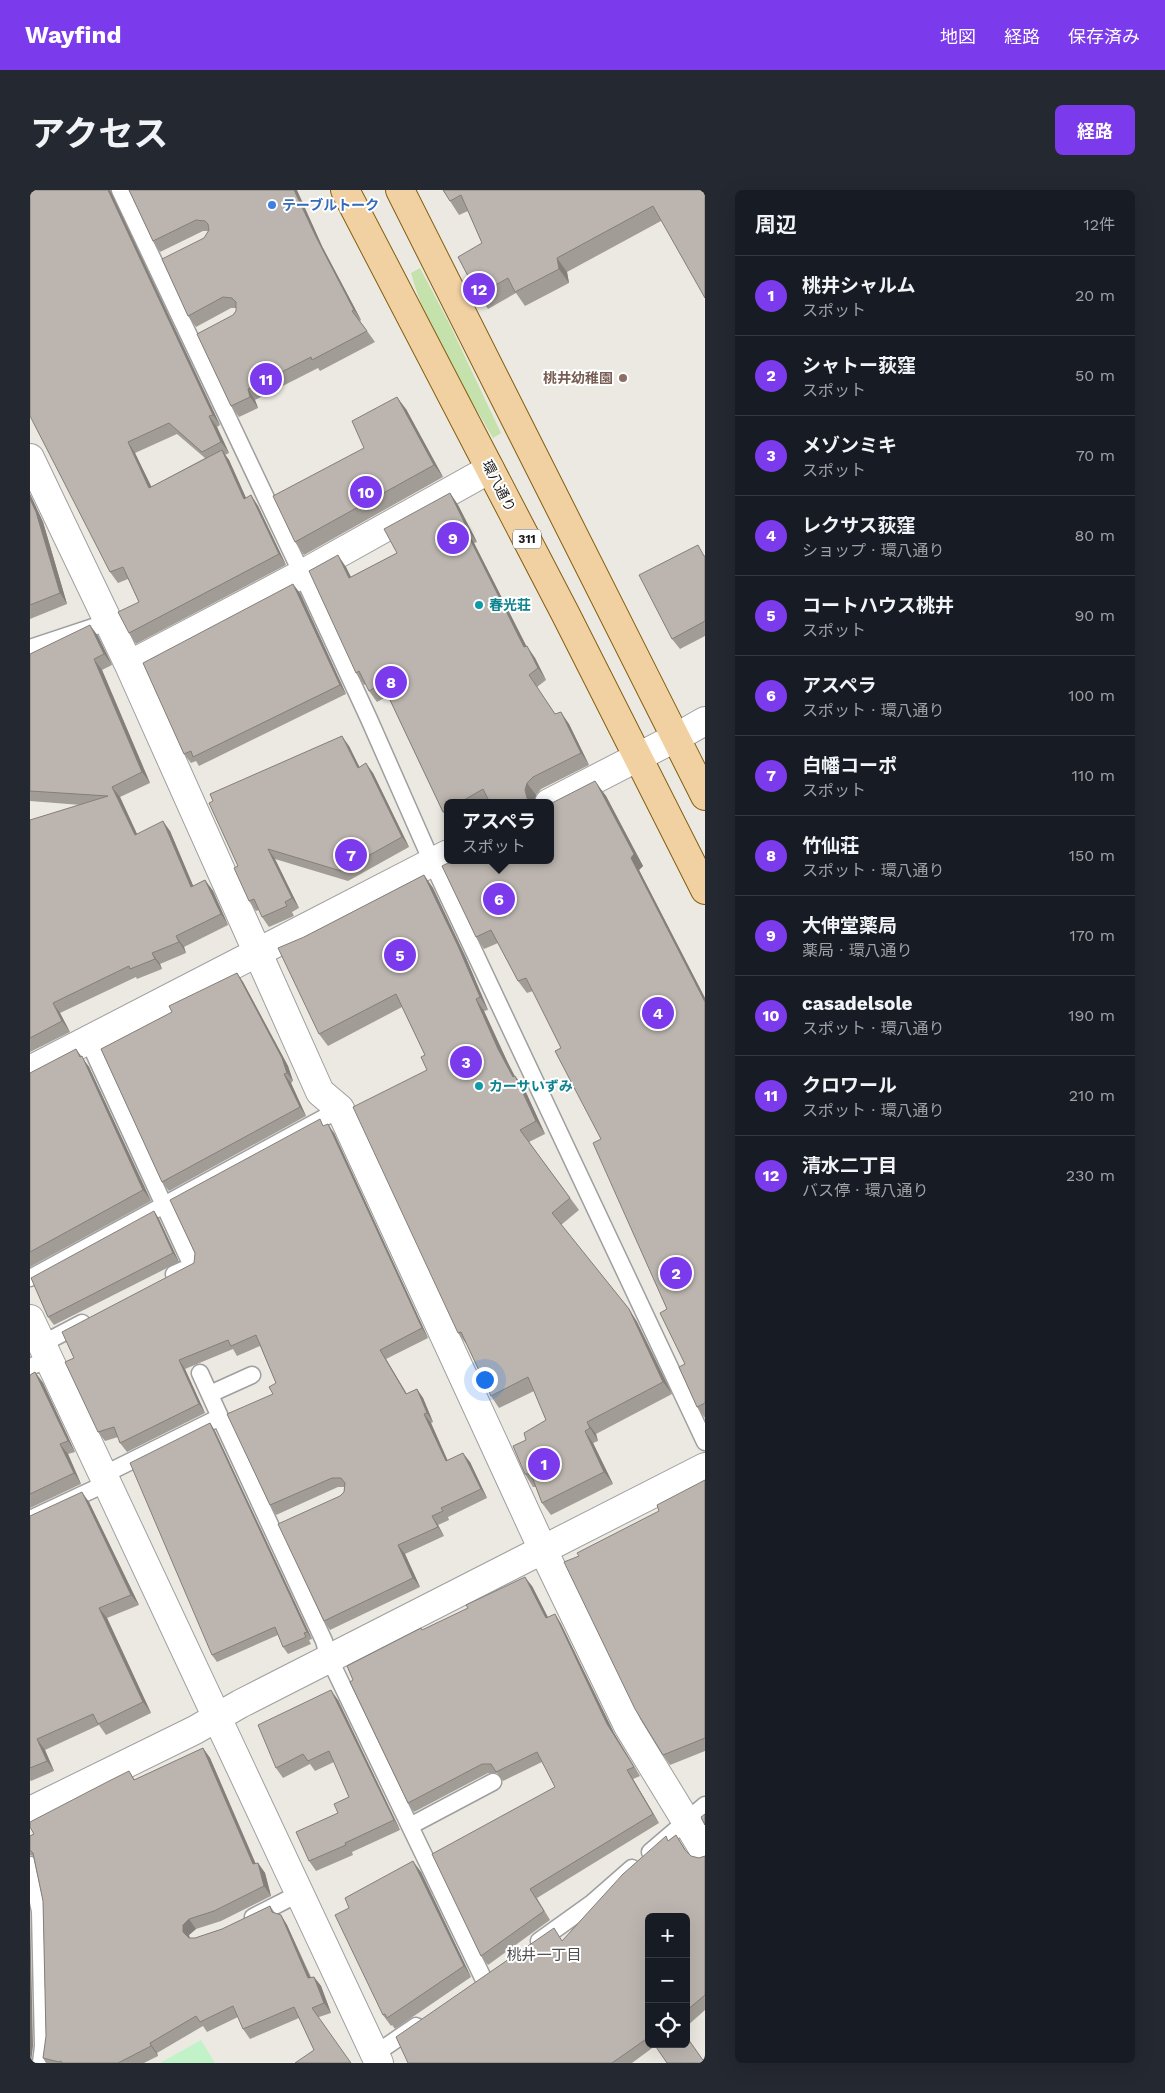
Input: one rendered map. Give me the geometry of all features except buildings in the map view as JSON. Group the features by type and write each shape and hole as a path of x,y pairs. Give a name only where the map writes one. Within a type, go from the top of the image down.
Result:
{"main road":[{"name":"環八通り","path":"345,190 705,890"},
{"path":"400,190 705,796"}],"street":[{"path":"30,458 129,665 320,1092 340,1108 543,1550 628,1726 695,1813 705,1852"},
{"path":"129,665 302,574 490,469"},
{"path":"554,800 705,721"},
{"path":"30,1070 440,858"},
{"path":"30,1318 40,1356 105,1479 377,2058"},
{"path":"30,1811 217,1718 329,1658 705,1466"}],"lane":[{"path":"120,190 369,718 440,858 705,1442"},
{"path":"157,266 173,257"},
{"path":"192,340 209,331"},
{"path":"30,648 108,622"},
{"path":"88,1040 192,1266 156,1284"},
{"path":"30,1278 340,1108"},
{"path":"40,1356 95,1316"},
{"path":"200,1373 324,1641 329,1658 484,1980"},
{"path":"210,1394 252,1375"},
{"path":"30,1519 220,1418"},
{"path":"271,1528 289,1520"},
{"path":"410,1826 493,1782"},
{"path":"522,1953 592,1903 695,1813"},
{"path":"30,1865 40,1912 42,2063"},
{"path":"243,1922 300,1894"},
{"path":"468,1991 500,1969"},
{"path":"377,2058 429,2017"}],"green space":[{"path":"420,268 449,323 501,433 493,438 447,358 426,316 411,273"},
{"path":"201,2040 215,2063 160,2063"}],"place":[{"name":"テーブルトーク","path":"272,205"},
{"name":"清水二丁目","path":"479,289"},
{"name":"桃井幼稚園","path":"623,378"},
{"name":"クロワール","path":"266,379"},
{"name":"casadelsole","path":"366,492"},
{"name":"大伸堂薬局","path":"453,538"},
{"name":"春光荘","path":"479,605"},
{"name":"竹仙荘","path":"391,682"},
{"name":"白幡コーポ","path":"351,855"},
{"name":"アスペラ","path":"499,899"},
{"name":"コートハウス桃井","path":"400,955"},
{"name":"レクサス荻窪","path":"658,1013"},
{"name":"メゾンミキ","path":"466,1062"},
{"name":"カーサいずみ","path":"479,1086"},
{"name":"シャトー荻窪","path":"676,1273"},
{"name":"桃井シャルム","path":"544,1464"}],"district":[{"name":"桃井一丁目","path":"544,1955"}]}
